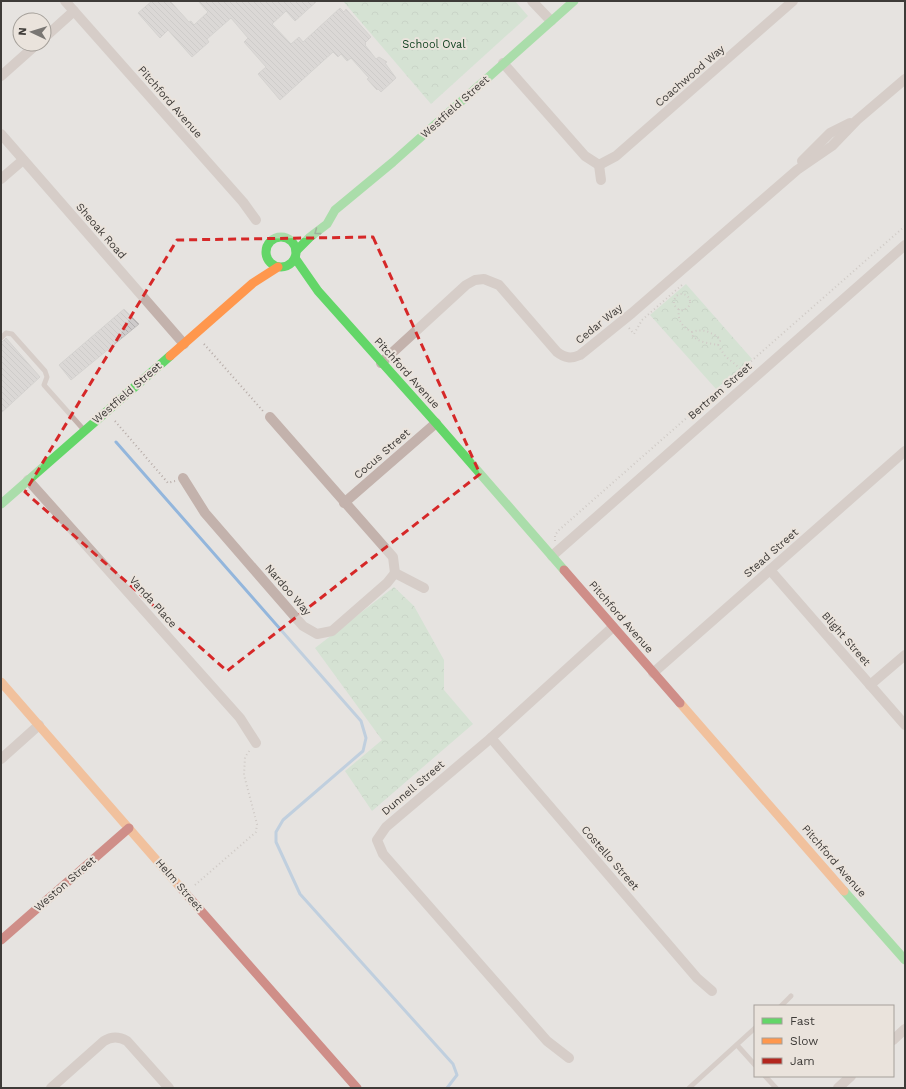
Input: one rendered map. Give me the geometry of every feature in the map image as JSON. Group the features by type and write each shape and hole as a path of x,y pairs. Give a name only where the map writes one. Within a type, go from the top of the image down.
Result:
{"street":[{"name":"Pitchford Avenue","path":"65,1 242,202 256,220"},
{"path":"532,1 550,21"},
{"name":"Westfield Street","path":"307,228 324,214 335,210 393,162 574,1"},
{"name":"Coachwood Way","path":"599,164 616,156 793,1"},
{"path":"52,31 74,11"},
{"path":"1,76 28,52"},
{"path":"503,63 585,156 599,164 601,180"},
{"path":"857,120 905,79"},
{"name":"Cedar Way","path":"798,170 804,158 816,148 824,138 839,128 857,120"},
{"name":"Cedar Way","path":"381,363 466,285 475,280 484,279 499,285 563,357 572,358 580,356 798,170 832,146 857,120"},
{"name":"Sheoak Road","path":"1,134 184,344"},
{"path":"1,179 23,160"},
{"name":"Westfield Street","path":"296,255 310,237 327,224 335,210"},
{"path":"280,237 292,237 296,255 290,264 280,267 270,262 267,254 271,241 280,237"},
{"name":"Bertram Street","path":"552,556 904,249"},
{"name":"Westfield Street","path":"253,283 267,254"},
{"name":"Pitchford Avenue","path":"296,255 318,291 436,423 905,960"},
{"name":"Pitchford Avenue","path":"280,267 318,291"},
{"name":"Westfield Street","path":"1,504 253,283 280,267"},
{"path":"270,417 393,557 395,573 424,588"},
{"name":"Cocus Street","path":"344,503 436,423"},
{"name":"Stead Street","path":"653,673 905,451"},
{"name":"Nardoo Way","path":"183,478 205,513 303,626 317,634 332,631 387,583 395,573"},
{"name":"Vanda Place","path":"28,480 240,718 256,743"},
{"name":"Blight Street","path":"770,570 905,724"},
{"name":"Dunnell Street","path":"569,1058 542,1035 383,854 377,840 386,826 491,738 613,627"},
{"path":"870,685 905,655"},
{"name":"Helm Street","path":"1,682 357,1088"},
{"path":"1,759 39,725"},
{"name":"Costello Street","path":"491,738 697,978 712,991"},
{"name":"Weston Street","path":"1,940 129,828"},
{"path":"894,1039 905,1029"},
{"path":"51,1088 100,1045 111,1038 124,1039 170,1088"},
{"path":"838,1088 850,1077"}],"lane":[{"path":"1,338 6,333 12,334 45,371 47,377 44,385 84,431"},
{"path":"781,1005 791,996"},
{"path":"689,1088 754,1029"},
{"path":"737,1044 754,1064"},
{"path":"766,1077 776,1088"}],"path":[{"path":"561,548 555,541 555,535 559,530 905,226"},
{"path":"684,295 689,299 688,307 684,310 679,309 675,306 676,299 678,296 684,295"},
{"path":"670,296 676,299"},
{"path":"679,309 678,319 682,325 692,332 692,335 696,340 718,345"},
{"path":"692,332 697,330 710,332 719,338 720,341 718,345 725,356 742,370"},
{"path":"204,344 270,417"},
{"path":"115,421 166,481 171,483"},
{"path":"186,893 256,832 257,824 244,775 245,756 256,743"}],"highlighted area":[{"path":"373,237 480,474 227,671 25,492 177,240"}],"green space":[{"name":"School Oval","path":"343,1 515,1 528,16 431,104"},
{"path":"686,284 752,359 716,389 650,315"},
{"path":"394,587 414,606 444,660 444,690 473,724 372,811 345,771 382,740 315,648"}],"building":[{"path":"152,1 170,1 189,22 191,21 194,25 208,12 198,1 317,1 295,21 286,11 272,24 291,44 299,37 303,42 340,8 344,12 346,9 371,37 365,45 376,59 379,57 387,62 385,63 396,78 381,92 378,89 377,90 367,79 369,78 351,58 347,61 341,54 338,57 333,52 280,100 258,74 266,67 244,42 248,38 231,18 207,39 209,42 192,57 168,30 160,38 138,13"},
{"path":"124,309 139,324 71,380 59,365"},
{"path":"6,338 40,377 1,413 1,343"}],"waterway":[{"path":"116,442 361,721 366,738 363,751 283,820 276,832 276,842 300,894 453,1064 457,1075 447,1088"}],"traffic: fast":[{"path":"296,251 310,237 327,224 335,210 393,162 574,1"},
{"path":"281,237 292,241 296,252 292,263 281,267 270,263 266,252 270,241 281,237"},
{"path":"295,258 318,291 436,423 564,570"},
{"path":"1,504 170,356"},
{"path":"844,891 905,960"}],"traffic: slow":[{"path":"170,356 253,283 278,267"},
{"path":"1,682 180,887"},
{"path":"680,703 844,891"}],"traffic: jam":[{"path":"564,570 680,703"},
{"path":"1,940 129,828"},
{"path":"180,887 357,1088"}]}
